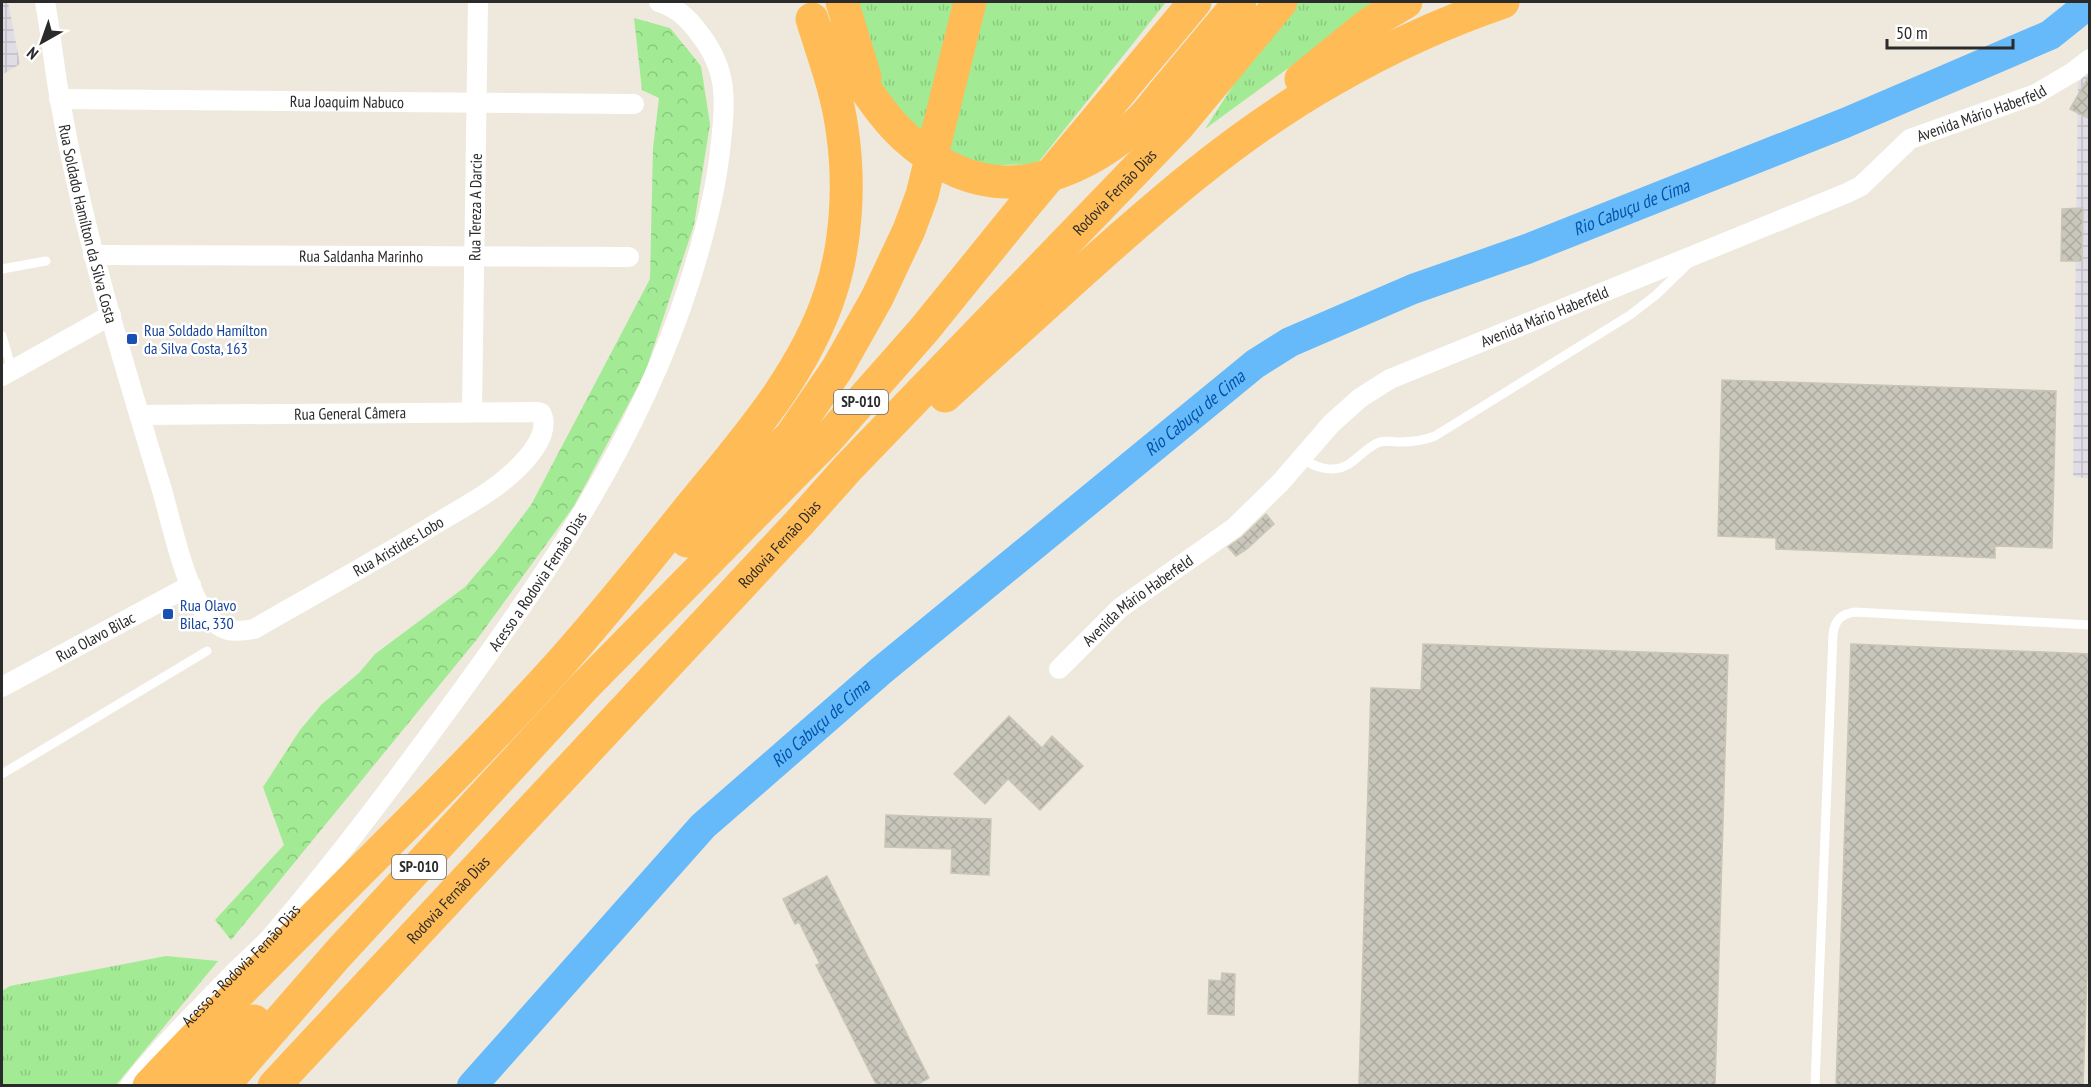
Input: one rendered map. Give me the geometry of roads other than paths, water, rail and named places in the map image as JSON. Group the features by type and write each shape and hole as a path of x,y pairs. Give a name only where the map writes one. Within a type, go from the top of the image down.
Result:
{"highway":[{"path":"842,2 872,99"},
{"path":"646,562 686,542 791,436 853,343 899,251 922,195 970,2"},
{"name":"SP-010","path":"223,1086 337,955 583,688 824,443 956,292 1026,204 1195,2"},
{"path":"806,10 872,99 903,136 920,150 950,168 993,181 1008,182 1043,177 1081,163 1107,147 1140,121 1240,2"},
{"name":"Rodovia Fernão Dias","path":"274,1086 848,468 1179,125 1281,2"},
{"path":"1138,221 1169,181 1369,24 1406,2"},
{"path":"799,523 860,475 1138,221 1216,158 1332,80 1376,56 1449,21 1503,2"},
{"path":"149,1086 560,664 740,447 778,394 805,350 830,295 844,227 845,173 842,130 836,99 806,10"},
{"path":"189,1086 207,1066 315,964 337,955"},
{"path":"299,1086 332,1045 368,987"}],"street":[{"name":"Rua Soldado Hamílton da Silva Costa","path":"45,2 59,99 93,255 139,415 191,585 205,613 219,626 235,632"},
{"name":"Rua Tereza A Darcie","path":"472,411 478,2"},
{"name":"Acesso a Rodovia Fernão Dias","path":"130,1086 148,1063 267,940 347,845 502,635 553,561 632,426 674,331 708,222 725,107 722,77 713,50 683,15 675,8 659,2"},
{"name":"Avenida Mário Haberfeld","path":"1059,669 1120,608 1234,528 1260,504 1331,424 1360,398 1390,379 1847,193 1861,186 1910,139 2036,94 2090,59"},
{"name":"Rua Joaquim Nabuco","path":"59,99 634,104"},
{"name":"Rua Saldanha Marinho","path":"93,255 629,257"},
{"path":"7,373 111,315"},
{"name":"Rua General Câmera","path":"139,415 538,412 543,417 543,433"},
{"name":"Rua Aristides Lobo","path":"235,632 254,629 487,492 510,475 527,458 543,433"},
{"name":"Rua Olavo Bilac","path":"2,687 191,585"}],"lane":[{"path":"1302,457 1316,467 1340,468 1348,465 1381,441 1415,441 1435,436 1630,315 1656,295 1700,253"},
{"path":"2,269 46,261"},
{"path":"2,336 7,373"},
{"path":"1815,1086 1834,624 1846,613 1855,612 2090,625"},
{"path":"2,774 207,651"}],"waterway":[{"name":"Rio Cabuçu de Cima","path":"472,1086 703,826 882,670 1255,364 1290,342 1413,289 1527,249 1845,123 2050,35 2090,3"}],"place":[{"name":"Rua Soldado Hamílton da Silva Costa, 163","path":"132,339"},
{"name":"Rua Olavo Bilac, 330","path":"168,614"}]}
